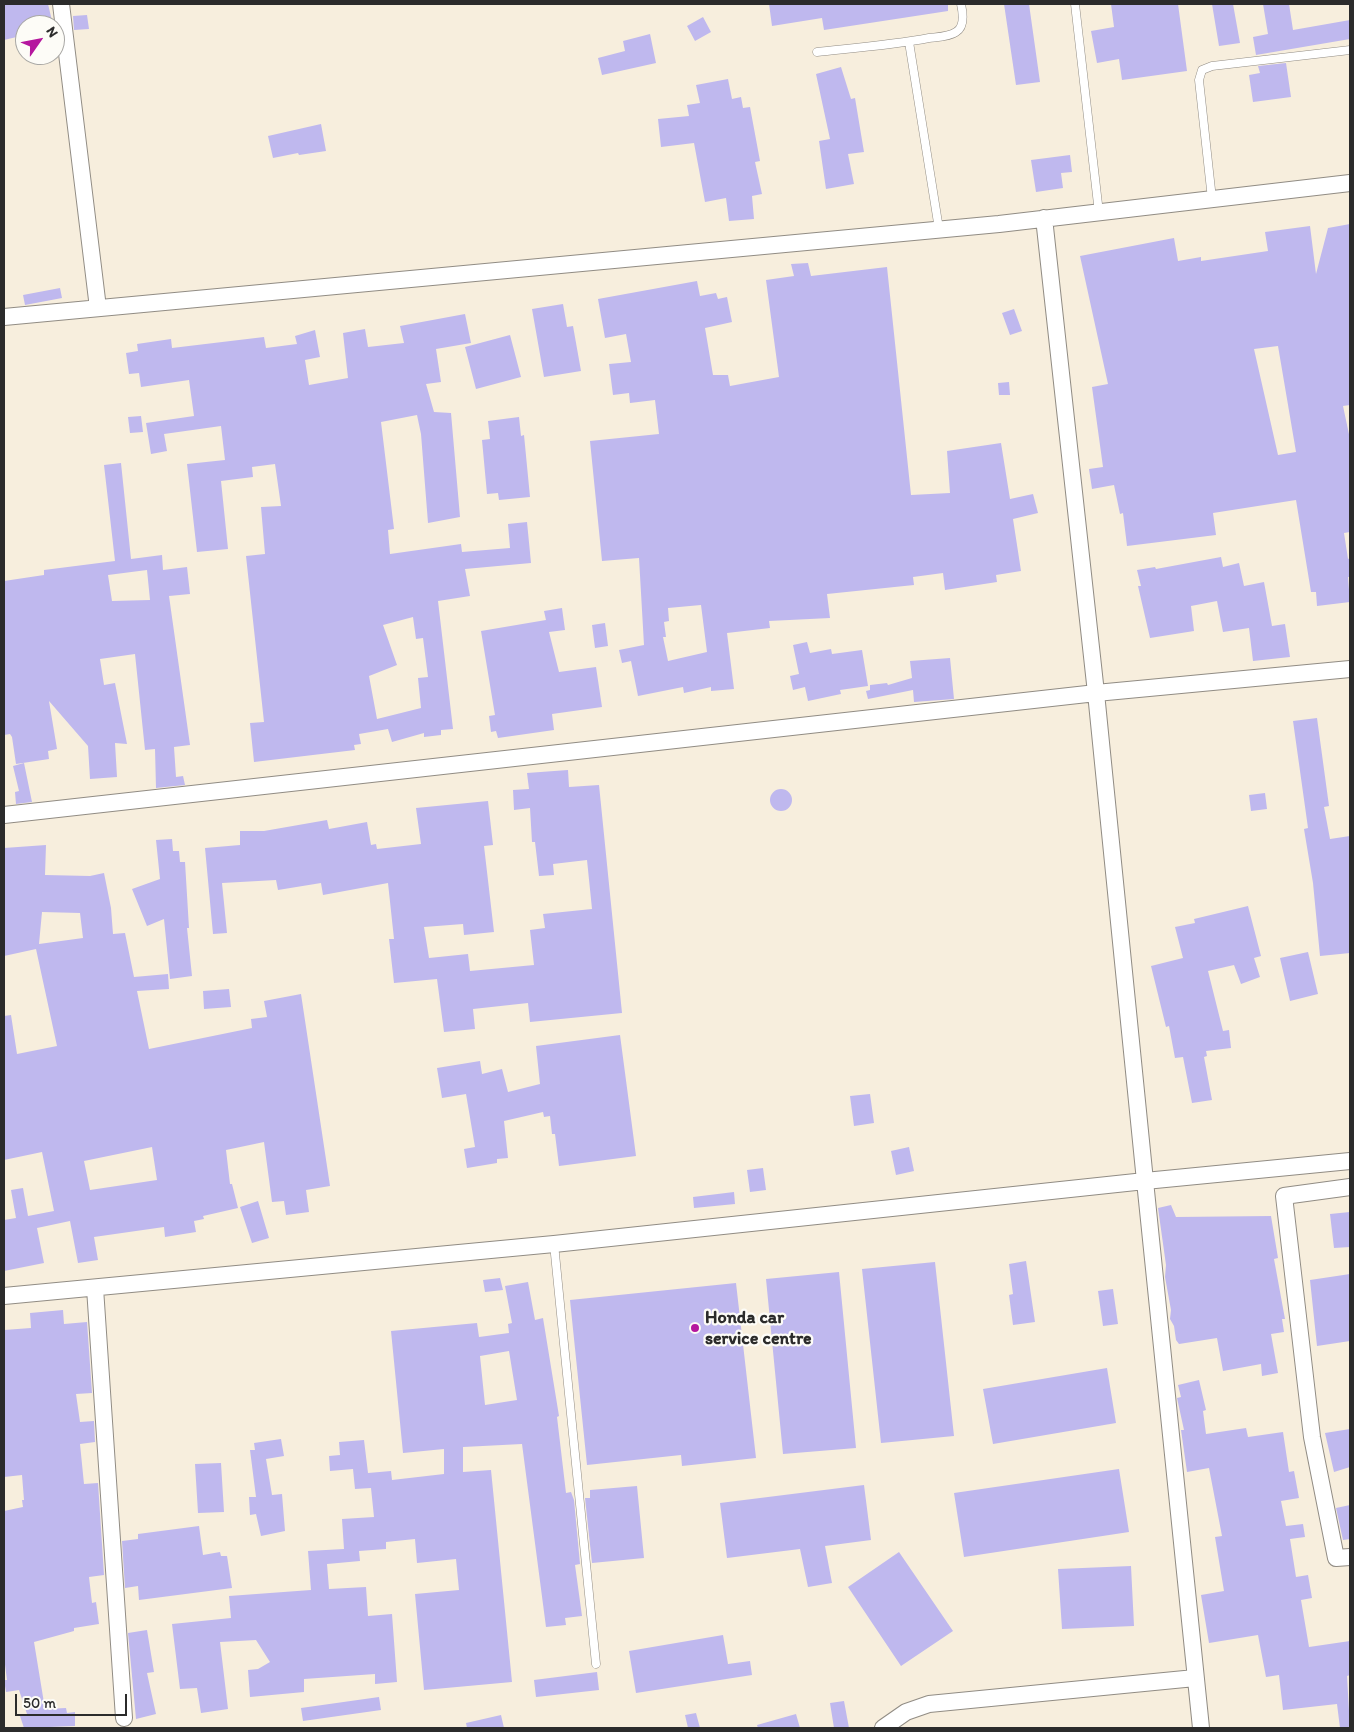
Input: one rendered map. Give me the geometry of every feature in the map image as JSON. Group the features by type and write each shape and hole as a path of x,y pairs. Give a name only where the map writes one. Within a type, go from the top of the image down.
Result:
{"street":[{"path":"62,4 98,308"},
{"path":"4,317 939,230 1350,183"},
{"path":"1044,218 1096,693 1201,1728"},
{"path":"4,815 1096,693 1350,669"},
{"path":"4,1296 554,1244 1350,1161"},
{"path":"1350,1187 1284,1196 1312,1437 1336,1558 1350,1557"},
{"path":"95,1288 124,1718"},
{"path":"883,1728 906,1712 929,1704 1195,1678"}],"lane":[{"path":"817,52 909,42 957,32 962,25 961,4"},
{"path":"1075,4 1099,213"},
{"path":"909,42 939,230"},
{"path":"1212,199 1199,80 1202,70 1212,66 1350,50"},
{"path":"554,1244 596,1664"}],"building":[{"path":"4,4 48,4 51,15 15,15 15,37 4,40"},
{"path":"769,4 948,4 948,11 824,30 822,18 772,26"},
{"path":"1004,4 1029,4 1040,82 1016,85"},
{"path":"1111,4 1178,4 1187,71 1122,80 1119,59 1097,63 1091,31 1114,27"},
{"path":"1212,4 1233,4 1240,43 1219,46"},
{"path":"1263,4 1289,4 1293,30 1350,20 1350,39 1256,55 1253,37 1268,34"},
{"path":"87,15 89,29 74,30 73,16"},
{"path":"703,17 711,32 695,41 687,26"},
{"path":"650,34 656,63 602,75 598,58 625,51 623,41"},
{"path":"1286,63 1291,97 1253,102 1249,75 1260,73 1258,66"},
{"path":"841,67 851,99 855,98 864,152 848,154 854,184 826,189 819,141 830,139 816,74"},
{"path":"728,79 732,99 741,97 743,108 750,107 760,161 755,162 762,194 752,196 754,219 729,221 726,198 705,202 694,143 661,147 658,119 689,116 687,105 700,103 696,85"},
{"path":"321,124 326,151 299,155 298,153 273,158 268,136"},
{"path":"1070,155 1072,172 1061,173 1063,188 1036,192 1031,160"},
{"path":"1350,224 1350,405 1343,406 1350,439 1350,532 1344,533 1348,559 1350,558 1350,577 1348,577 1350,602 1317,606 1316,592 1311,592 1296,500 1213,513 1216,535 1127,546 1123,513 1120,514 1114,485 1092,489 1089,469 1103,467 1092,387 1108,384 1080,256 1174,238 1178,261 1201,257 1201,261 1268,251 1265,232 1310,226 1316,274 1328,228","holes":["1278,346 1296,452 1278,455 1254,349"]},
{"path":"808,263 811,276 887,267 911,495 950,493 947,451 1001,443 1010,499 1033,494 1038,513 1013,519 1021,571 996,575 997,582 945,590 943,573 913,577 914,585 827,594 830,618 769,621 770,628 727,633 734,689 711,691 711,687 684,693 683,687 638,696 631,661 622,663 619,650 644,645 639,558 602,561 590,441 659,434 655,400 630,403 629,393 613,395 609,364 631,362 626,334 605,338 598,299 697,281 700,296 716,293 718,299 727,297 732,322 705,328 713,375 728,375 730,386 779,377 766,280 794,276 791,264","holes":["701,605 707,652 668,661 663,637 666,637 664,622 669,621 668,608"]},
{"path":"60,288 62,298 25,305 23,295"},
{"path":"563,304 567,327 573,326 581,371 544,377 532,309"},
{"path":"1014,309 1022,331 1010,335 1002,313"},
{"path":"465,314 471,343 436,349 441,382 426,384 434,412 451,413 460,517 428,523 421,434 417,415 381,422 394,529 388,530 390,554 461,544 462,552 510,548 508,524 527,522 531,563 465,569 470,596 438,601 453,729 441,730 441,735 424,737 424,733 392,742 388,729 359,734 361,744 354,745 355,750 254,762 250,723 264,722 246,556 265,554 261,507 281,506 275,464 252,467 253,477 221,481 228,549 197,552 187,464 225,460 221,426 164,434 167,451 151,454 146,423 194,416 189,380 141,387 139,373 129,374 126,353 138,351 137,344 171,339 172,348 264,337 266,348 297,344 295,336 315,330 320,357 305,360 309,385 348,378 343,333 365,329 368,347 404,343 400,326","holes":["413,617 416,639 423,638 428,677 418,678 421,708 377,719 369,676 397,665 383,625"]},
{"path":"510,335 521,377 476,389 465,347"},
{"path":"1009,382 1010,395 999,395 998,383"},
{"path":"141,416 143,432 130,433 128,417"},
{"path":"519,417 521,436 524,435 530,497 499,500 498,493 487,494 482,440 490,439 488,421"},
{"path":"121,463 131,559 162,555 163,570 187,567 190,594 169,596 190,745 174,747 176,777 183,776 185,785 156,788 155,749 145,750 135,654 100,659 104,685 115,683 127,744 115,743 117,777 90,779 88,746 49,701 57,749 48,751 49,759 16,764 12,737 10,734 4,735 4,581 44,575 44,570 115,561 104,465","holes":["147,570 150,600 112,601 108,575"]},
{"path":"1221,557 1223,567 1239,563 1244,586 1264,582 1272,626 1285,624 1290,657 1253,661 1249,628 1223,632 1217,601 1191,606 1194,631 1150,638 1138,586 1141,586 1137,570 1155,567 1156,569"},
{"path":"562,608 565,630 549,632 559,672 596,667 602,707 552,714 554,730 498,738 496,731 491,732 489,716 495,715 481,631 546,620 544,611"},
{"path":"605,623 608,646 595,648 592,625"},
{"path":"807,642 810,653 831,649 832,654 862,650 868,686 840,690 841,694 808,701 805,687 793,690 790,676 799,674 793,645"},
{"path":"950,658 954,699 914,702 913,690 868,699 866,691 870,690 870,685 887,683 888,685 912,678 910,661"},
{"path":"1317,718 1329,806 1324,807 1330,839 1350,836 1350,953 1320,956 1313,883 1304,829 1308,828 1293,721"},
{"path":"24,763 32,802 16,804 15,792 19,791 13,766"},
{"path":"568,770 569,787 599,785 622,1013 530,1022 528,1003 473,1009 475,1029 444,1032 437,979 394,983 389,939 394,939 388,883 323,895 321,883 278,890 276,880 222,883 227,933 213,934 205,848 240,845 240,831 264,831 327,820 329,829 367,822 371,845 376,844 377,849 421,844 416,808 488,801 493,845 484,846 494,932 464,935 463,924 424,927 429,958 468,954 470,971 534,965 530,930 545,928 543,914 592,909 587,860 553,864 554,875 539,876 535,842 532,842 530,808 514,810 513,790 529,789 527,773"},
{"path":"777,789 785,789 792,796 792,804 785,811 777,811 770,804 770,796"},
{"path":"1265,793 1267,809 1251,811 1249,795"},
{"path":"172,839 173,851 179,851 180,862 185,862 189,928 187,928 192,976 170,979 164,919 147,926 132,889 160,879 156,840"},
{"path":"46,845 45,875 90,876 104,873 111,908 113,934 125,933 134,977 168,974 169,989 137,991 149,1049 252,1028 251,1019 267,1017 264,1001 301,994 330,1186 306,1190 309,1212 286,1215 284,1201 272,1202 264,1142 226,1150 230,1184 232,1184 238,1208 203,1216 204,1219 194,1221 196,1232 165,1237 164,1227 94,1237 98,1260 78,1263 70,1221 37,1228 44,1263 4,1271 4,1220 16,1218 11,1190 23,1188 28,1216 54,1211 42,1152 4,1160 4,1016 11,1015 17,1054 57,1046 36,949 4,956 4,848","holes":["42,912 80,913 83,938 39,944","152,1147 157,1180 90,1190 84,1161"]},
{"path":"1248,906 1261,956 1254,958 1260,977 1241,984 1234,965 1208,971 1223,1031 1229,1030 1231,1048 1206,1051 1207,1056 1204,1057 1212,1100 1192,1103 1183,1057 1175,1058 1169,1026 1166,1027 1151,966 1183,958 1175,927 1195,923 1194,919"},
{"path":"1308,952 1318,994 1290,1001 1280,958"},
{"path":"229,989 231,1007 204,1009 203,991"},
{"path":"620,1035 636,1156 559,1166 555,1134 552,1134 550,1116 544,1117 543,1112 504,1121 508,1158 497,1159 497,1163 467,1168 464,1149 475,1147 466,1094 442,1098 437,1068 480,1061 482,1074 502,1069 508,1092 540,1084 536,1046"},
{"path":"870,1094 874,1123 854,1126 850,1096"},
{"path":"909,1147 914,1171 896,1175 891,1151"},
{"path":"763,1168 766,1190 750,1192 747,1170"},
{"path":"734,1192 735,1204 694,1208 693,1197"},
{"path":"258,1201 269,1238 252,1243 240,1207"},
{"path":"1171,1205 1176,1217 1271,1216 1278,1258 1274,1259 1285,1319 1282,1319 1284,1332 1271,1334 1278,1373 1262,1376 1261,1364 1223,1371 1217,1338 1179,1344 1176,1340 1174,1326 1170,1319 1171,1310 1165,1277 1166,1265 1158,1208"},
{"path":"1350,1212 1350,1247 1334,1248 1330,1214"},
{"path":"1026,1261 1035,1322 1013,1325 1009,1295 1013,1294 1009,1264"},
{"path":"935,1262 954,1436 881,1443 862,1269"},
{"path":"839,1272 856,1448 783,1454 766,1279"},
{"path":"1350,1274 1350,1341 1317,1346 1310,1280"},
{"path":"500,1278 503,1290 485,1292 483,1280"},
{"path":"528,1282 535,1320 543,1318 559,1416 557,1417 566,1493 571,1492 574,1500 580,1564 575,1565 582,1616 565,1618 566,1625 546,1627 522,1444 463,1447 463,1472 491,1470 512,1682 424,1690 415,1594 459,1590 456,1559 417,1563 415,1539 386,1542 386,1549 359,1551 360,1561 327,1564 329,1589 366,1587 368,1616 392,1614 397,1682 375,1684 375,1674 304,1679 304,1692 250,1697 248,1670 258,1669 270,1662 256,1640 220,1642 228,1709 201,1713 197,1688 180,1689 172,1624 231,1618 229,1596 311,1590 308,1551 344,1549 342,1519 374,1517 371,1488 355,1489 353,1469 330,1471 329,1456 340,1455 339,1442 364,1440 368,1473 391,1471 392,1480 444,1474 444,1449 403,1453 391,1331 477,1323 479,1337 509,1333 508,1324 512,1323 505,1286","holes":["509,1351 517,1400 485,1405 480,1356"]},
{"path":"736,1283 756,1458 682,1466 681,1455 587,1465 570,1300"},
{"path":"1113,1289 1118,1324 1103,1326 1098,1291"},
{"path":"63,1310 64,1324 87,1322 92,1393 76,1394 80,1422 94,1421 95,1442 80,1444 84,1484 98,1483 104,1575 89,1577 92,1603 96,1602 99,1624 74,1628 74,1631 34,1642 45,1709 66,1708 67,1713 75,1712 75,1726 24,1728 20,1716 27,1714 19,1690 6,1692 4,1680 7,1680 4,1657 4,1511 23,1507 22,1500 24,1500 22,1475 4,1477 4,1330 31,1328 30,1313"},
{"path":"1107,1368 1116,1423 993,1444 983,1389"},
{"path":"1199,1380 1206,1410 1203,1411 1206,1434 1246,1428 1248,1437 1283,1432 1289,1472 1294,1471 1299,1498 1281,1501 1286,1526 1303,1524 1305,1537 1290,1539 1296,1577 1308,1575 1312,1598 1301,1600 1309,1647 1350,1641 1350,1675 1347,1676 1350,1728 1340,1728 1337,1704 1283,1710 1279,1675 1266,1677 1258,1635 1209,1643 1201,1595 1224,1591 1215,1537 1222,1536 1209,1468 1187,1472 1181,1430 1184,1430 1177,1398 1181,1397 1178,1385"},
{"path":"1350,1429 1350,1467 1334,1472 1325,1433"},
{"path":"281,1439 284,1456 266,1459 272,1495 282,1494 285,1531 261,1536 256,1514 250,1515 249,1497 256,1497 250,1450 255,1450 254,1443"},
{"path":"221,1463 224,1512 198,1513 195,1464"},
{"path":"1119,1469 1129,1532 964,1557 954,1493"},
{"path":"864,1485 871,1540 825,1546 832,1583 808,1587 800,1549 727,1558 720,1503"},
{"path":"637,1486 644,1558 592,1563 585,1498 590,1498 590,1490"},
{"path":"1350,1505 1350,1539 1343,1540 1336,1508"},
{"path":"199,1526 203,1555 220,1552 221,1556 227,1556 232,1588 139,1600 138,1586 125,1588 122,1541 138,1539 138,1534"},
{"path":"899,1552 953,1631 901,1666 848,1587"},
{"path":"1131,1566 1134,1626 1062,1629 1058,1569"},
{"path":"147,1630 154,1672 147,1673 156,1714 136,1719 128,1633"},
{"path":"723,1635 728,1664 750,1661 752,1675 636,1693 629,1651"},
{"path":"597,1672 599,1690 536,1697 534,1680"},
{"path":"379,1697 381,1710 303,1721 301,1708"},
{"path":"844,1701 849,1728 834,1728 830,1703"},
{"path":"696,1713 700,1728 688,1728 685,1715"},
{"path":"796,1714 800,1728 758,1728 757,1725"},
{"path":"501,1715 504,1728 467,1728 466,1723"}],"place":[{"name":"Honda car service centre","path":"695,1328"}]}
